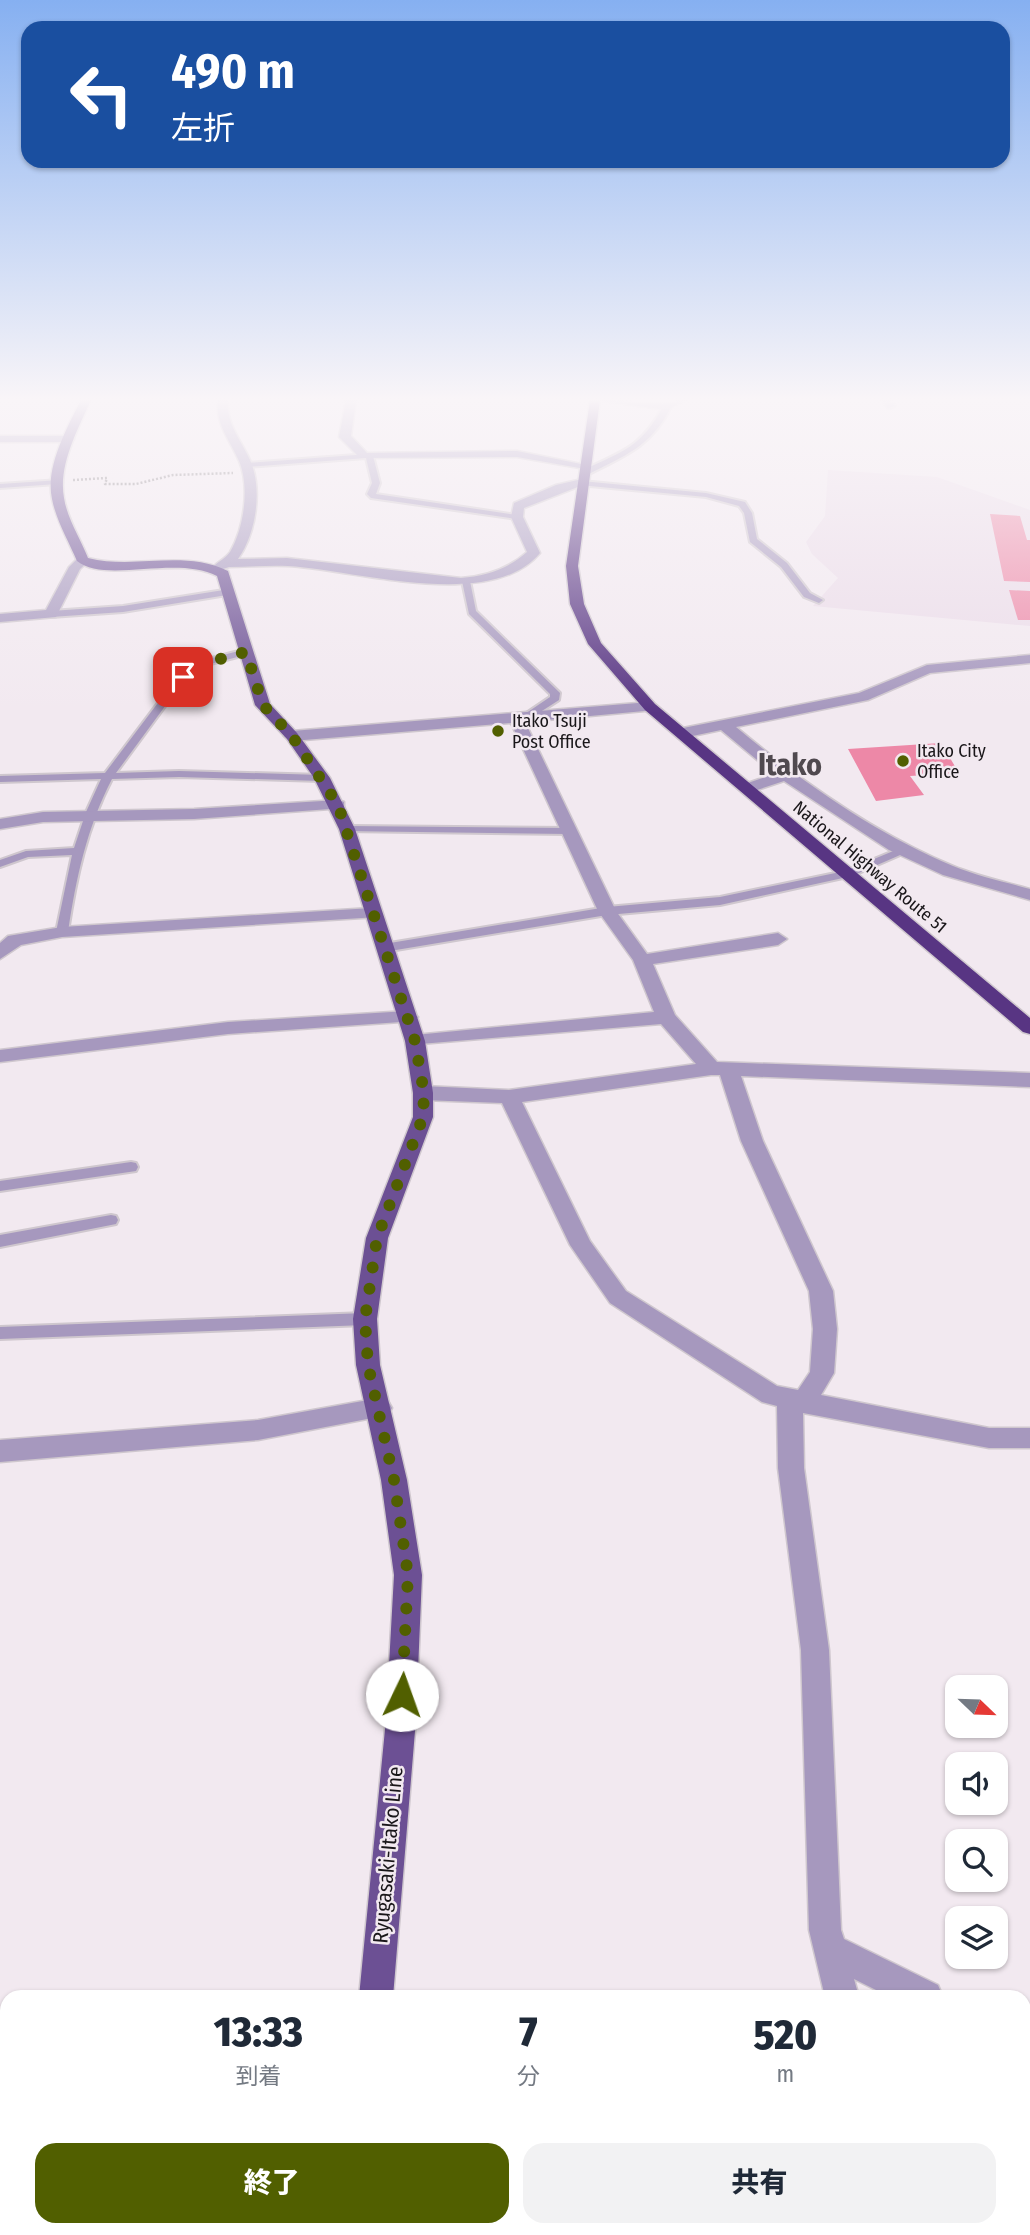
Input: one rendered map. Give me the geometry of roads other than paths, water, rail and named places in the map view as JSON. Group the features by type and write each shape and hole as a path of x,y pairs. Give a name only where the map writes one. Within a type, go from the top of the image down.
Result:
{"highway":[{"name":"National Highway Route 51","path":"580,504 572,566 577,604 595,644 650,707 848,874 1027,1019"}],"main road":[{"path":"60,504 83,561 90,564 222,565"},
{"name":"Ryugasaki-Itako Line","path":"222,565 263,705 292,736 322,778 348,829 372,913 415,1041 424,1093 423,1117 377,1238 365,1319 368,1365 394,1480 408,1575 401,1719 377,1990"}],"street":[{"path":"222,565 235,557 248,518 250,504"},
{"path":"222,565 287,562 466,581 509,572 534,553 517,517 518,506 522,504"},
{"path":"0,618 51,614 75,566 83,561"},
{"path":"683,733 863,697 927,669 1030,659"},
{"path":"292,736 650,707"},
{"path":"521,716 569,831 607,911 642,960 666,1017 720,1068 821,1291 825,1329 822,1373 796,1402 791,1468 815,1650 825,1930 840,1990"},
{"path":"726,726 787,775 902,850 949,871 1030,895"},
{"path":"748,788 787,775"},
{"path":"0,824 43,817 338,805"},
{"path":"0,953 7,941 62,932 372,913"},
{"path":"642,960 778,939"},
{"path":"0,1056 228,1028 408,1017"},
{"path":"415,1041 666,1017"},
{"path":"424,1093 509,1097 720,1068 1029,1082"},
{"path":"509,1097 581,1245 618,1297 771,1395 989,1438 1030,1438"},
{"path":"0,1451 258,1430 379,1408"},
{"path":"831,1950 912,1990"}],"lane":[{"path":"431,504 517,517"},
{"path":"742,504 748,513 753,540 787,567 798,587 810,598 819,600"},
{"path":"466,581 472,612 555,693 555,698 548,704 521,716"},
{"path":"51,614 123,609 230,592"},
{"path":"62,932 66,899 80,851 108,778 183,677 197,665 246,652"},
{"path":"0,779 179,774 322,778"},
{"path":"348,829 569,831"},
{"path":"384,948 607,911 720,901 848,874 902,850"},
{"path":"0,864 26,854 80,851"},
{"path":"0,1186 131,1167"},
{"path":"0,1241 111,1220"},
{"path":"0,1333 365,1319"}],"place":[{"name":"Itako Tsuji Post Office","path":"498,731"},
{"name":"Itako City Office","path":"903,761"}],"district":[{"name":"Itako","path":"790,765"}]}
